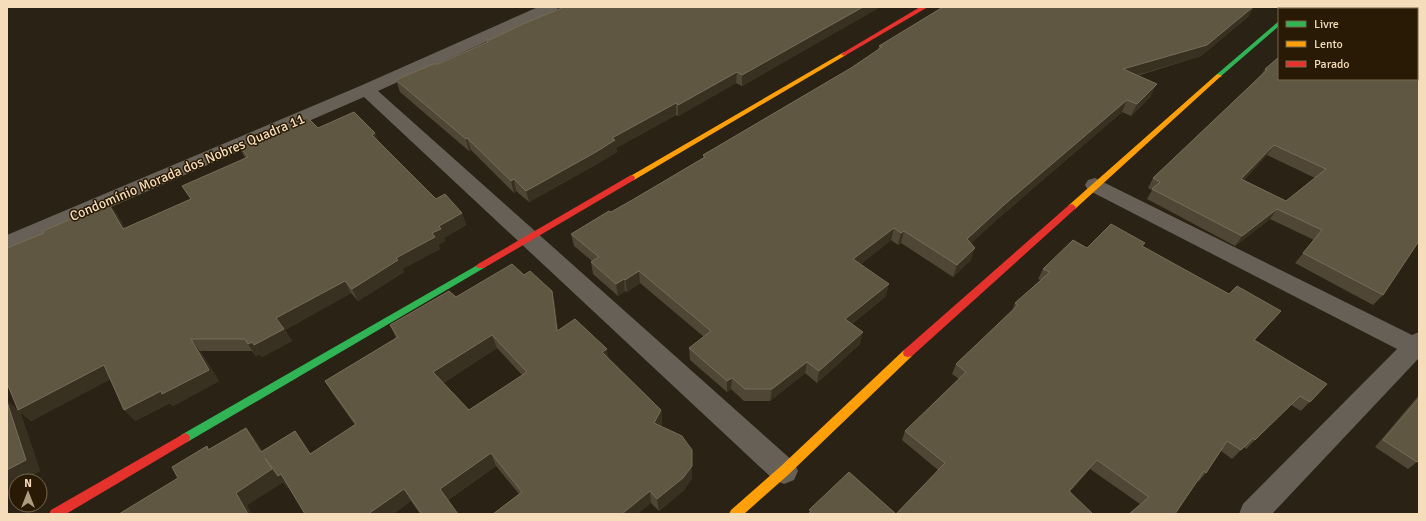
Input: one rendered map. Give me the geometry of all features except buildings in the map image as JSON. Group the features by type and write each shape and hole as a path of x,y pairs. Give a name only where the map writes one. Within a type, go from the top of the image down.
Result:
{"street":[{"name":"Condomínio Morada dos Nobres Quadra 11","path":"7,244 366,90 551,7"},
{"path":"55,514 925,7"},
{"path":"735,514 784,471 906,354 1014,260 1095,185 1278,24"},
{"path":"366,90 784,471"},
{"path":"1095,185 1417,344 1253,514"}],"traffic: fast":[{"path":"1218,76 1278,24"},
{"path":"185,438 481,266"}],"traffic: slow":[{"path":"631,178 844,54"},
{"path":"1072,207 1218,76"},
{"path":"735,514 784,471 908,353"}],"traffic: jam":[{"path":"844,54 925,7"},
{"path":"481,266 631,178"},
{"path":"908,353 1072,207"},
{"path":"55,514 185,438"}]}
